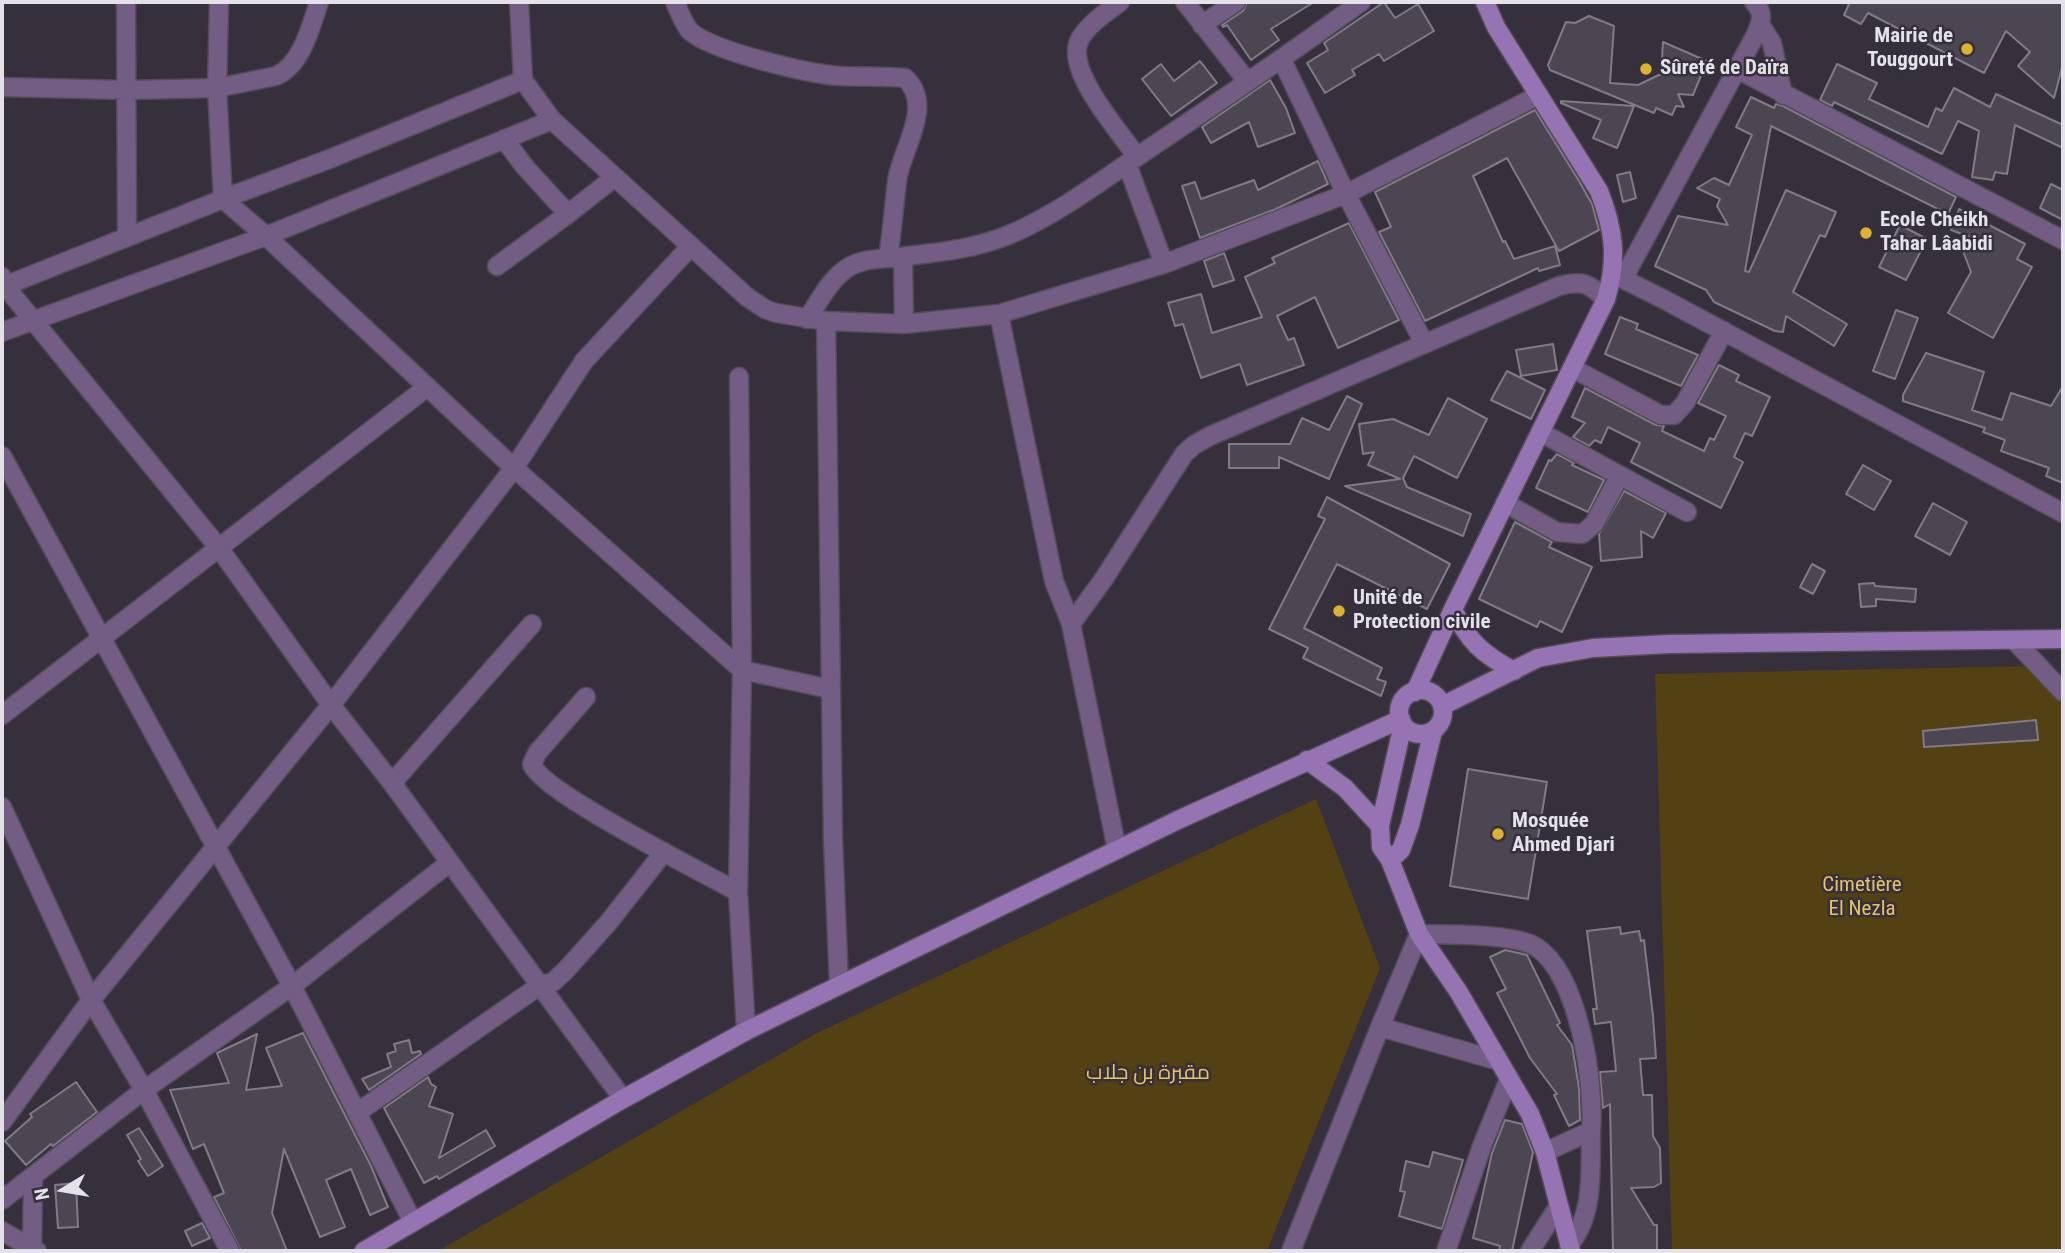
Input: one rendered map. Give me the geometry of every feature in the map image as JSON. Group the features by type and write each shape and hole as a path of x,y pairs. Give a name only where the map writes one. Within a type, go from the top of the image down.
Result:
{"main road":[{"path":"1415,692 1452,609 1618,277 1609,223 1599,191 1496,27 1485,2"},
{"path":"1452,609 1464,632 1476,646 1490,658 1514,671"},
{"path":"1442,706 1538,658 1592,648 2063,639"},
{"path":"1391,860 1401,849 1433,731 1442,720 1442,706 1434,694 1428,691 1415,692 1401,705 1402,722 1380,826 1381,847 1391,860 1419,934 1458,990 1530,1114 1545,1152 1570,1248"},
{"path":"1402,722 1413,733 1426,734 1433,731"},
{"path":"364,1251 623,1099 746,1031 1307,760 1402,722"},
{"path":"1307,760 1345,788 1380,826"}],"street":[{"path":"126,2 127,237"},
{"path":"219,2 217,88 223,199 514,468 742,670 830,689"},
{"path":"2,88 217,88 286,72 293,64 319,2"},
{"path":"519,2 523,80 552,120 758,305 776,313 826,321 904,324 999,314 1164,264 1346,194 1539,95"},
{"path":"675,2 690,30 706,41 728,50 838,76 905,78 911,83 916,92 917,107 912,139 898,178 896,258 904,324"},
{"path":"1120,2 1080,38 1076,60 1132,160 1164,264"},
{"path":"1185,2 1247,81"},
{"path":"1202,26 1236,2"},
{"path":"807,319 843,271 854,264 872,259 970,247 1012,233 1086,191 1282,60 1361,2"},
{"path":"1754,2 1760,9 1760,24 1618,277 2063,513"},
{"path":"1760,24 1772,43 1783,95"},
{"path":"1282,60 1346,194 1424,343"},
{"path":"1737,69 2063,240"},
{"path":"523,80 332,158 3,283 219,548 331,705 392,783 623,1099"},
{"path":"2,332 266,236 552,120"},
{"path":"504,139 525,167 568,214"},
{"path":"497,266 615,177"},
{"path":"2,1122 91,1000 331,705 514,468 584,361 691,246"},
{"path":"1071,624 1103,580 1166,481 1194,445 1424,343 1570,284 1589,284 1606,299"},
{"path":"999,314 1054,581 1071,624 1117,850"},
{"path":"826,321 830,689 839,985"},
{"path":"1572,368 1661,415 1674,415 1685,402 1724,331"},
{"path":"739,377 742,670 738,891 746,1031"},
{"path":"2,715 426,387"},
{"path":"1540,432 1687,512"},
{"path":"2,456 292,986 413,1222"},
{"path":"1505,503 1558,532 1582,534 1594,524 1619,477"},
{"path":"392,783 532,624"},
{"path":"2014,640 2063,692"},
{"path":"586,697 537,753 533,768 546,782 571,799 738,891"},
{"path":"2,807 91,1000 144,1090 230,1251"},
{"path":"358,1112 539,986 553,982 608,923 664,852"},
{"path":"2,1200 144,1090 292,986 449,863"},
{"path":"1291,1251 1419,934 1518,940 1535,946 1548,957 1571,999 1587,1056 1593,1104 1589,1188 1584,1224 1570,1248"},
{"path":"1380,1027 1499,1061"},
{"path":"1446,1251 1482,1146 1509,1079"},
{"path":"1545,1152 1591,1131"},
{"path":"33,1178 35,1249"},
{"path":"1530,1251 1558,1207"},
{"path":"2,1231 35,1249"}],"green space":[{"name":"Cimetière El Nezla","path":"2028,666 2063,704 2063,1251 1672,1251 1655,674"},
{"name":"مقبرة بن جلاب","path":"1316,799 1380,968 1267,1251 438,1251 817,1033"}],"building":[{"path":"1247,2 1314,2 1271,29 1279,40 1251,60 1227,25 1222,25 1243,11"},
{"path":"1384,2 1395,18 1418,4 1434,31 1384,61 1379,54 1352,70 1355,75 1325,93 1307,63 1328,50 1324,43"},
{"name":"Mairie de Touggourt","path":"1846,2 2063,2 2063,64 2054,98 2018,66 2030,52 2006,31 1984,73 1868,13 1861,24 1844,15 1849,4"},
{"path":"1589,16 1614,26 1610,83 1638,85 1661,74 1663,42 1707,61 1693,95 1678,94 1684,107 1676,106 1672,115 1656,108 1654,113 1550,70 1548,65 1566,22 1575,23"},
{"path":"1200,61 1217,83 1171,116 1142,79 1161,64 1174,81"},
{"path":"1837,64 1877,83 1869,99 1928,127 1936,108 1942,111 1954,88 1990,107 1996,94 2063,125 2063,148 2015,125 2007,174 1995,172 1993,180 1972,177 1979,131 1958,121 1942,154 1834,102 1832,106 1820,100"},
{"path":"1270,80 1286,108 1295,133 1258,147 1249,122 1211,143 1202,127"},
{"path":"1751,97 1774,108 1776,104 1783,106 1956,197 1948,214 1771,126 1745,271 1749,272 1786,190 1836,212 1825,237 1820,235 1793,292 1847,324 1834,346 1786,316 1783,332 1775,331 1714,302 1706,290 1655,266 1678,216 1728,225 1717,206 1720,199 1697,188 1714,178 1729,185 1752,135 1736,127"},
{"path":"1561,101 1634,106 1617,148 1593,138 1601,120"},
{"path":"1535,110 1592,204 1599,230 1559,251 1507,158 1473,176 1503,242 1505,241 1514,259 1555,246 1560,265 1539,271 1538,268 1425,321 1379,232 1391,227 1375,192"},
{"path":"1318,161 1328,184 1276,209 1200,238 1182,186 1195,182 1201,199 1254,180 1258,190"},
{"path":"1630,172 1636,198 1623,202 1617,175"},
{"path":"2051,184 2063,190 2063,220 2040,208"},
{"path":"1959,209 2025,244 2017,259 2032,267 1993,338 1948,313 1971,272 1963,251 1984,242 1951,230"},
{"path":"1349,223 1399,320 1338,348 1315,297 1277,316 1288,340 1294,338 1304,365 1247,385 1240,364 1201,378 1183,324 1175,326 1168,303 1201,294 1212,333 1262,317 1245,277 1275,263 1272,258"},
{"path":"1900,225 1927,239 1906,280 1879,267"},
{"path":"1224,253 1234,280 1213,287 1204,261"},
{"path":"1896,310 1918,318 1895,379 1873,371"},
{"path":"1620,317 1638,324 1636,329 1698,355 1681,386 1605,354"},
{"path":"1553,344 1557,370 1521,376 1516,350"},
{"path":"1926,353 1984,372 1972,410 2002,420 2011,393 2051,406 2063,386 2063,483 2046,476 2049,468 2001,451 2005,440 1983,432 1985,428 1903,401 1903,395"},
{"path":"1719,365 1739,375 1736,381 1770,397 1752,436 1745,433 1734,457 1743,462 1721,508 1631,462 1640,443 1608,427 1601,443 1595,440 1589,446 1573,437 1585,423 1572,417 1585,388 1656,425 1664,426 1662,431 1704,451 1710,438 1714,440 1726,416 1698,403"},
{"path":"1507,371 1545,390 1531,419 1491,400"},
{"path":"1347,396 1362,404 1329,479 1279,457 1279,468 1229,468 1229,444 1290,444 1302,418 1329,430"},
{"path":"1448,398 1487,419 1457,478 1414,456 1403,478 1407,487 1471,514 1463,536 1345,486 1400,479 1368,465 1374,452 1363,454 1359,424 1393,419 1429,435"},
{"path":"1557,454 1574,463 1572,465 1604,480 1588,512 1536,488 1549,460"},
{"path":"1863,465 1891,481 1874,510 1846,494"},
{"path":"1624,491 1666,513 1653,538 1641,531 1642,557 1601,561 1599,534"},
{"path":"1327,497 1450,564 1427,609 1337,564 1304,628 1382,668 1377,679 1386,682 1381,696 1303,658 1308,648 1269,629 1325,519 1318,516"},
{"path":"1933,503 1967,522 1950,555 1915,536"},
{"path":"1515,522 1552,542 1549,547 1592,567 1562,632 1540,621 1537,627 1479,599"},
{"path":"1812,564 1825,571 1813,594 1800,587"},
{"path":"1874,583 1875,586 1916,589 1915,602 1876,599 1876,606 1861,607 1859,584"},
{"path":"2036,720 2038,740 1924,747 1923,731"},
{"name":"Mosquée Ahmed Djari","path":"1468,769 1547,782 1528,899 1450,886"},
{"path":"1620,927 1621,934 1639,931 1641,941 1644,940 1653,1016 1656,1058 1640,1059 1643,1095 1652,1095 1653,1136 1660,1148 1661,1183 1654,1187 1631,1188 1654,1225 1657,1225 1657,1251 1613,1251 1610,1104 1603,1108 1600,1072 1616,1071 1611,1022 1595,1024 1593,1009 1597,1009 1587,931"},
{"path":"1505,950 1527,955 1560,1023 1557,1025 1572,1045 1579,1088 1580,1120 1569,1126 1554,1095 1557,1094 1530,1058 1497,993 1506,989 1490,957"},
{"path":"303,1033 371,1166 388,1207 370,1215 351,1169 326,1180 345,1227 320,1237 284,1149 272,1213 287,1251 241,1251 214,1197 224,1193 204,1144 193,1149 170,1090 229,1083 217,1053 257,1034 246,1090 282,1086 266,1048"},
{"path":"409,1040 412,1053 420,1051 421,1054 369,1090 362,1079 391,1067 387,1054 396,1051 394,1044"},
{"path":"428,1077 436,1087 429,1106 453,1114 439,1158 486,1130 495,1146 439,1179 437,1176 424,1183 384,1108"},
{"path":"76,1082 97,1112 26,1165 5,1141 32,1117 30,1114"},
{"path":"1505,1120 1522,1124 1533,1152 1512,1251 1499,1251 1500,1246 1473,1238 1492,1153"},
{"path":"139,1128 163,1166 148,1176 127,1135"},
{"path":"1433,1152 1463,1160 1442,1229 1399,1216 1405,1192 1400,1191 1406,1161 1429,1167"},
{"path":"76,1183 78,1227 58,1228 55,1185"},
{"path":"202,1223 210,1238 192,1246 185,1231"}],"place":[{"name":"Mairie de Touggourt","path":"1967,49"},
{"name":"Sûreté de Daïra","path":"1646,69"},
{"name":"Ecole Cheikh Tahar Lâabidi","path":"1866,233"},
{"name":"Unité de Protection civile","path":"1339,611"},
{"name":"Mosquée Ahmed Djari","path":"1498,834"}]}
